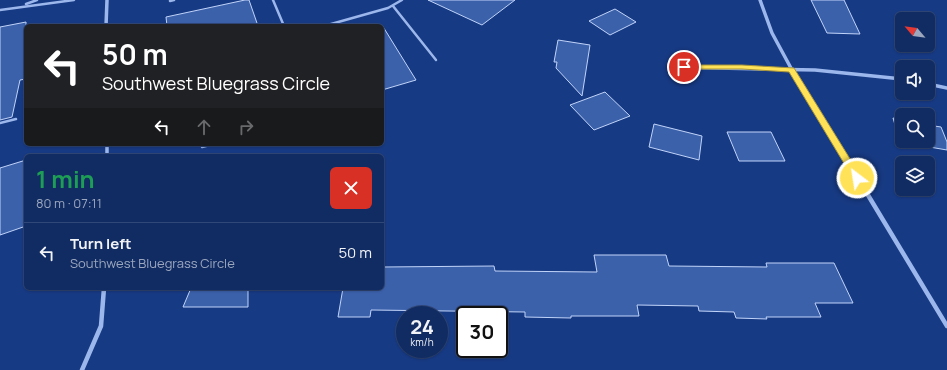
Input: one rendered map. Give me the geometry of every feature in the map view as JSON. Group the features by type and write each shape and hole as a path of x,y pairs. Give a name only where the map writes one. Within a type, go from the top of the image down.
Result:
{"street":[{"path":"106,24 107,0"},
{"path":"760,0 772,33 792,70 947,326"},
{"path":"669,67 742,67 838,72 895,79"},
{"path":"935,85 947,88"},
{"path":"82,370 101,326 104,290"}],"lane":[{"path":"22,6 37,0"},
{"path":"0,10 22,6 46,5 74,0"},
{"path":"170,1 174,0"},
{"path":"273,0 283,24"},
{"path":"331,24 388,8 402,0"},
{"path":"393,6 436,60"},
{"path":"0,123 16,119"},
{"path":"202,147 206,146"}],"building":[{"path":"249,0 257,24 167,24 166,17"},
{"path":"428,0 515,0 482,25"},
{"path":"811,0 844,0 860,34 827,33"},
{"path":"615,9 636,22 610,35 589,21"},
{"path":"26,22 26,24 24,24 24,79 20,80 12,117 0,120 0,27"},
{"path":"384,28 416,80 384,89"},
{"path":"558,40 590,45 582,96 556,68 557,62 554,62"},
{"path":"605,92 630,116 594,130 570,105"},
{"path":"654,124 702,136 699,160 649,147"},
{"path":"935,126 941,127 947,142 947,150 935,148"},
{"path":"727,132 771,132 785,161 739,161"},
{"path":"24,161 24,227 0,235 0,168"},
{"path":"594,255 666,255 669,266 767,267 766,263 834,263 853,303 815,303 821,317 766,317 767,319 736,318 734,312 699,311 698,306 637,305 639,316 571,316 571,318 525,317 525,312 508,312 508,306 456,306 456,311 448,311 448,306 396,306 396,310 371,310 370,317 338,317 343,290 384,290 384,267 494,266 495,271 597,272"},
{"path":"190,290 248,290 248,307 183,307"}],"route":[{"path":"684,67 742,67 792,70 857,178"}]}
